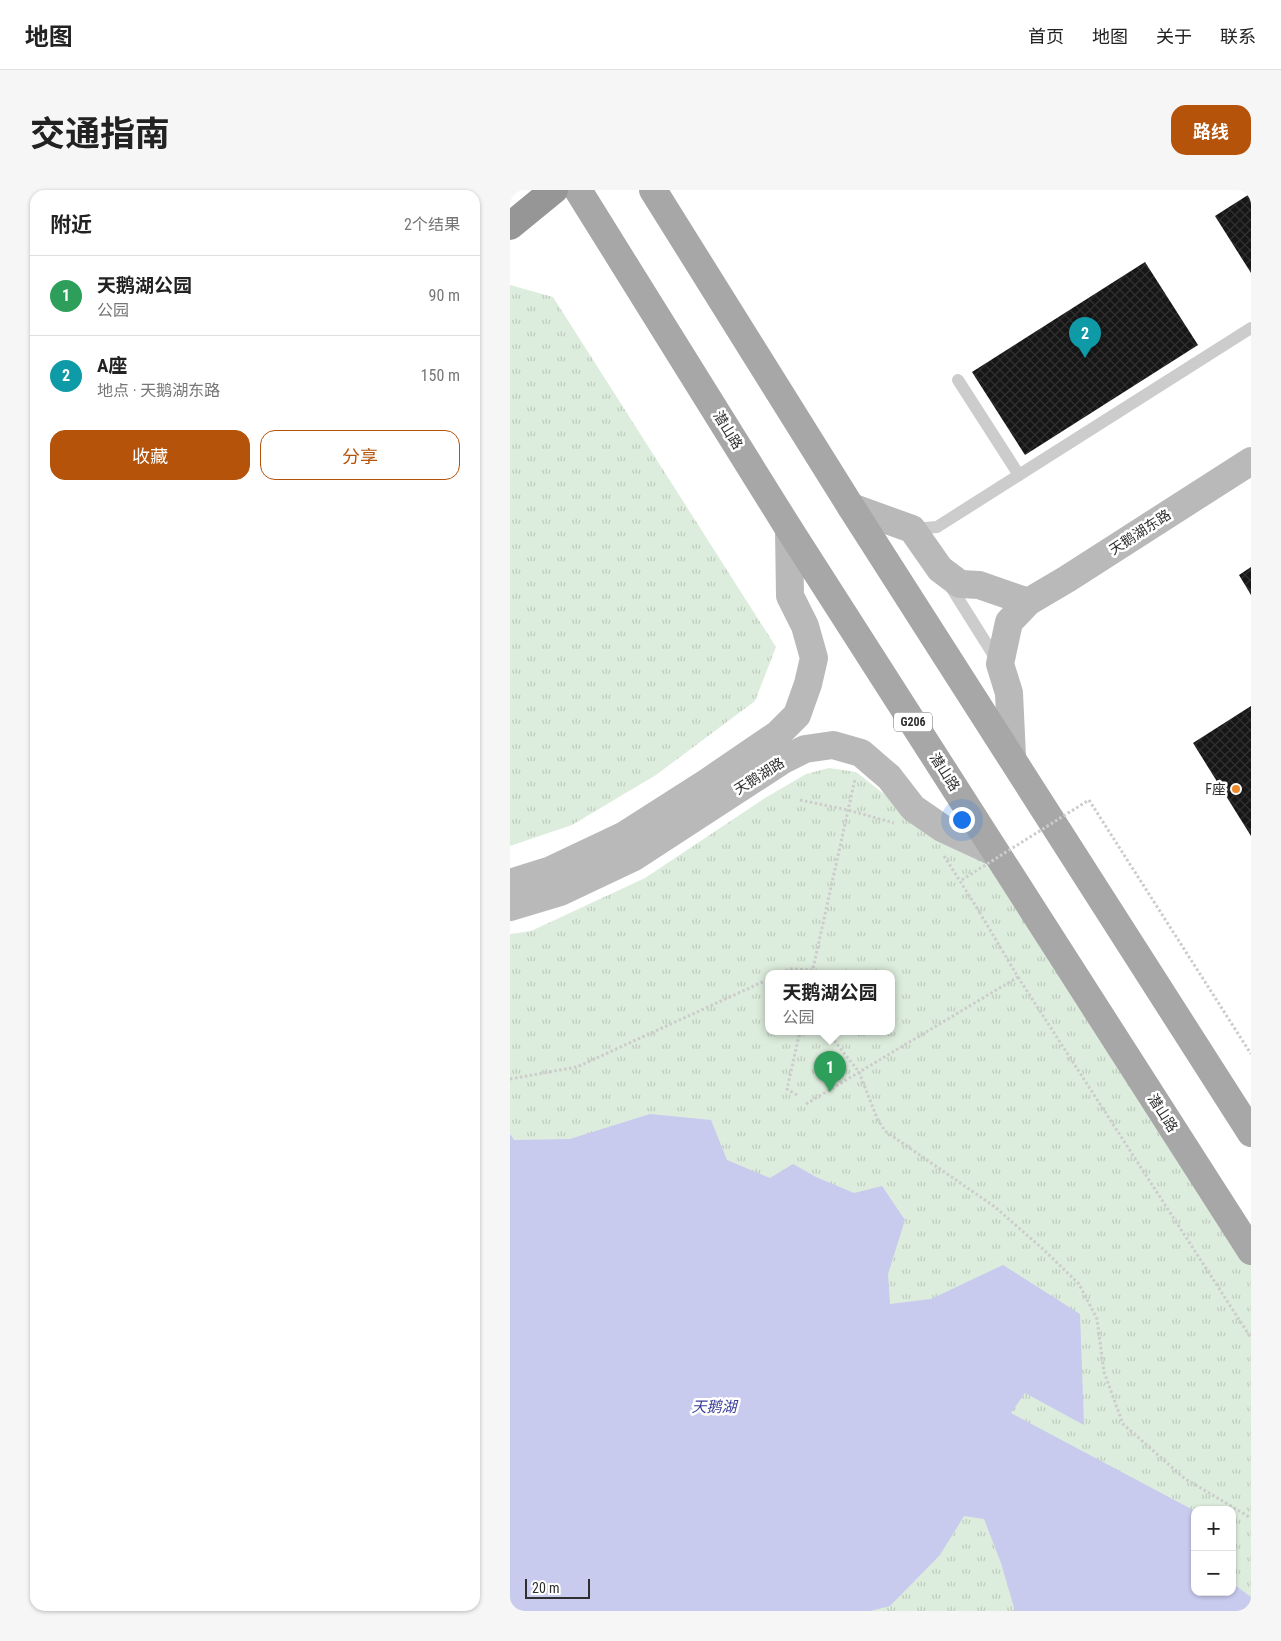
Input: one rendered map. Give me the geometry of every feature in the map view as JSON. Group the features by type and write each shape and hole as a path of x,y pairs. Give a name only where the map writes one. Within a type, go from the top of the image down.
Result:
{"highway":[{"path":"510,226 554,190"}],"main road":[{"name":"潜山路","path":"578,190 789,528 1251,1251"},
{"path":"653,190 851,507 1251,1133"}],"street":[{"name":"天鹅湖东路","path":"1012,758 1008,693 1000,664 1009,622 1028,602 1251,461"},
{"path":"851,507 912,530 940,569 960,584 979,585 1028,602"},
{"name":"天鹅湖路","path":"510,883 550,870 623,836 778,734 797,715 808,684 814,658 805,626 790,596 789,528"},
{"name":"天鹅湖路","path":"510,907 560,892 634,856 783,760 805,749 833,745 861,753 889,778 913,808 942,828 996,853"}],"lane":[{"path":"912,530 937,527 1251,328"},
{"path":"958,380 1019,475"},
{"path":"940,569 1000,664"}],"path":[{"path":"813,970 861,753"},
{"path":"800,800 848,810 900,825"},
{"path":"960,881 1089,800 1251,1054"},
{"path":"942,855 980,913 1018,977 1251,1338"},
{"path":"806,1104 1018,977"},
{"path":"510,1079 577,1067 765,981"},
{"path":"797,1095 787,1089 799,1035"},
{"path":"831,1035 859,1072 877,1118 885,1131 995,1207 1079,1284 1096,1319 1104,1372 1123,1424 1184,1478 1251,1518"}],"green space":[{"path":"510,285 553,297 776,647 755,701 656,775 572,825 510,846"},
{"path":"829,768 856,772 916,819 996,853 1251,1251 1251,1611 510,1611 510,934 531,931 645,878 765,798 806,774"}],"water":[{"name":"天鹅湖","path":"650,1114 711,1120 727,1160 770,1178 793,1164 816,1177 854,1193 882,1186 905,1220 888,1274 890,1304 931,1299 1003,1265 1080,1314 1084,1425 1025,1393 1011,1413 1191,1509 1191,1596 1236,1596 1236,1586 1251,1597 1251,1611 1015,1611 1001,1563 984,1519 964,1516 940,1555 890,1606 870,1611 510,1611 510,1134 514,1140 570,1139"}],"building":[{"path":"1251,193 1251,273 1215,216"},
{"path":"1145,262 1198,345 1025,455 972,372"},
{"path":"1251,567 1251,595 1239,575"},
{"name":"F座","path":"1251,706 1251,836 1193,743"}],"place":[{"name":"A座","path":"1085,358"},
{"name":"F座","path":"1236,789"},
{"name":"天鹅湖公园","path":"830,1092"}]}
